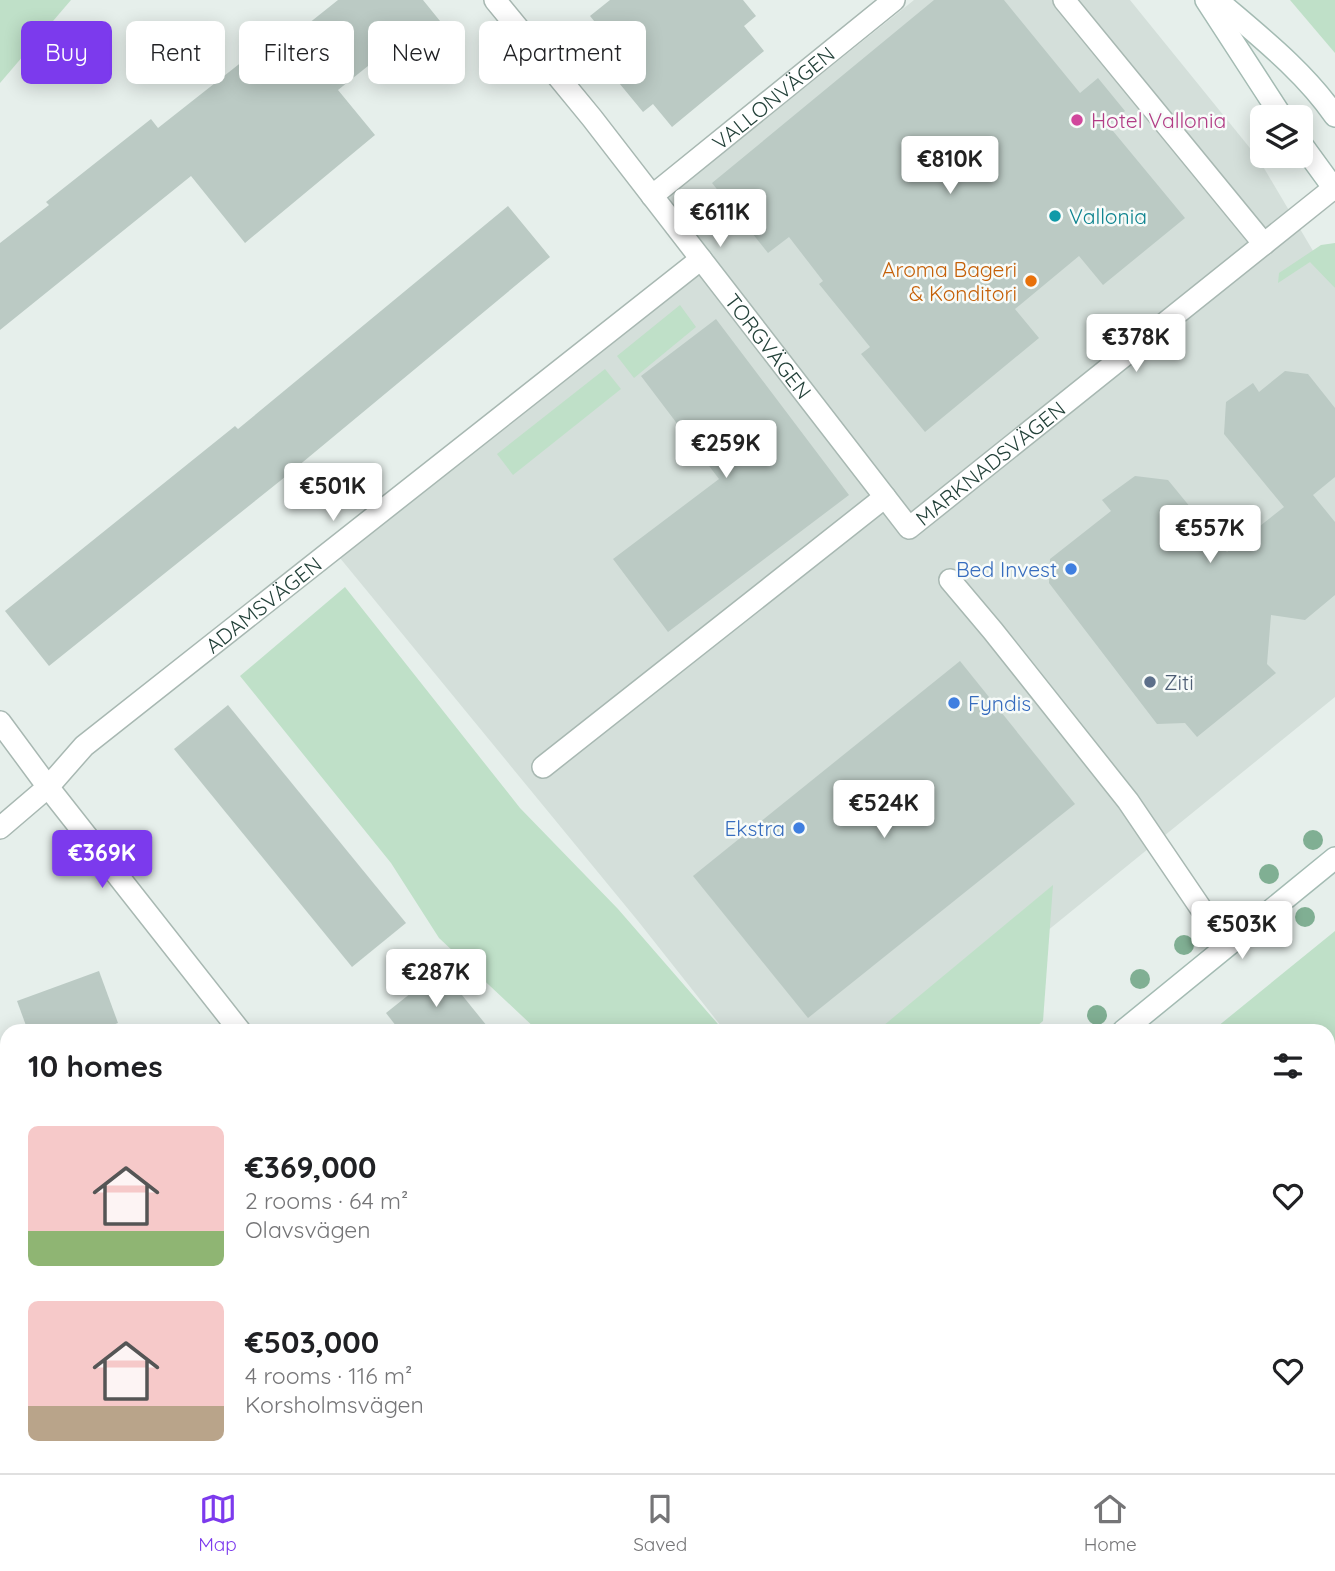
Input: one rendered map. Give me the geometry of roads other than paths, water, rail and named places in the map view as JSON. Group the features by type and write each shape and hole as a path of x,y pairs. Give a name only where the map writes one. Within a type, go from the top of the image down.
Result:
{"street":[{"name":"TORGVÄGEN","path":"495,0 652,196 909,528"},
{"name":"VALLONVÄGEN","path":"652,196 894,0"},
{"path":"1064,0 1264,244"},
{"path":"1206,0 1274,105"},
{"path":"1217,0 1281,55 1321,95 1335,116"},
{"path":"1313,159 1335,188"},
{"name":"MARKNADSVÄGEN","path":"909,528 1335,188"},
{"name":"ADAMSVÄGEN","path":"0,828 48,787 84,746 701,259"},
{"path":"543,767 885,497"},
{"path":"950,580 1128,801 1202,910"},
{"path":"0,722 234,1024"},
{"path":"1132,1024 1335,858"}],"place":[{"name":"Hotel Vallonia","path":"1077,120"},
{"name":"Vallonia","path":"1055,216"},
{"name":"Aroma Bageri & Konditori","path":"1031,281"},
{"name":"Bed Invest","path":"1071,569"},
{"name":"Ziti","path":"1150,682"},
{"name":"Fyndis","path":"954,703"},
{"name":"Ekstra","path":"799,828"}]}
